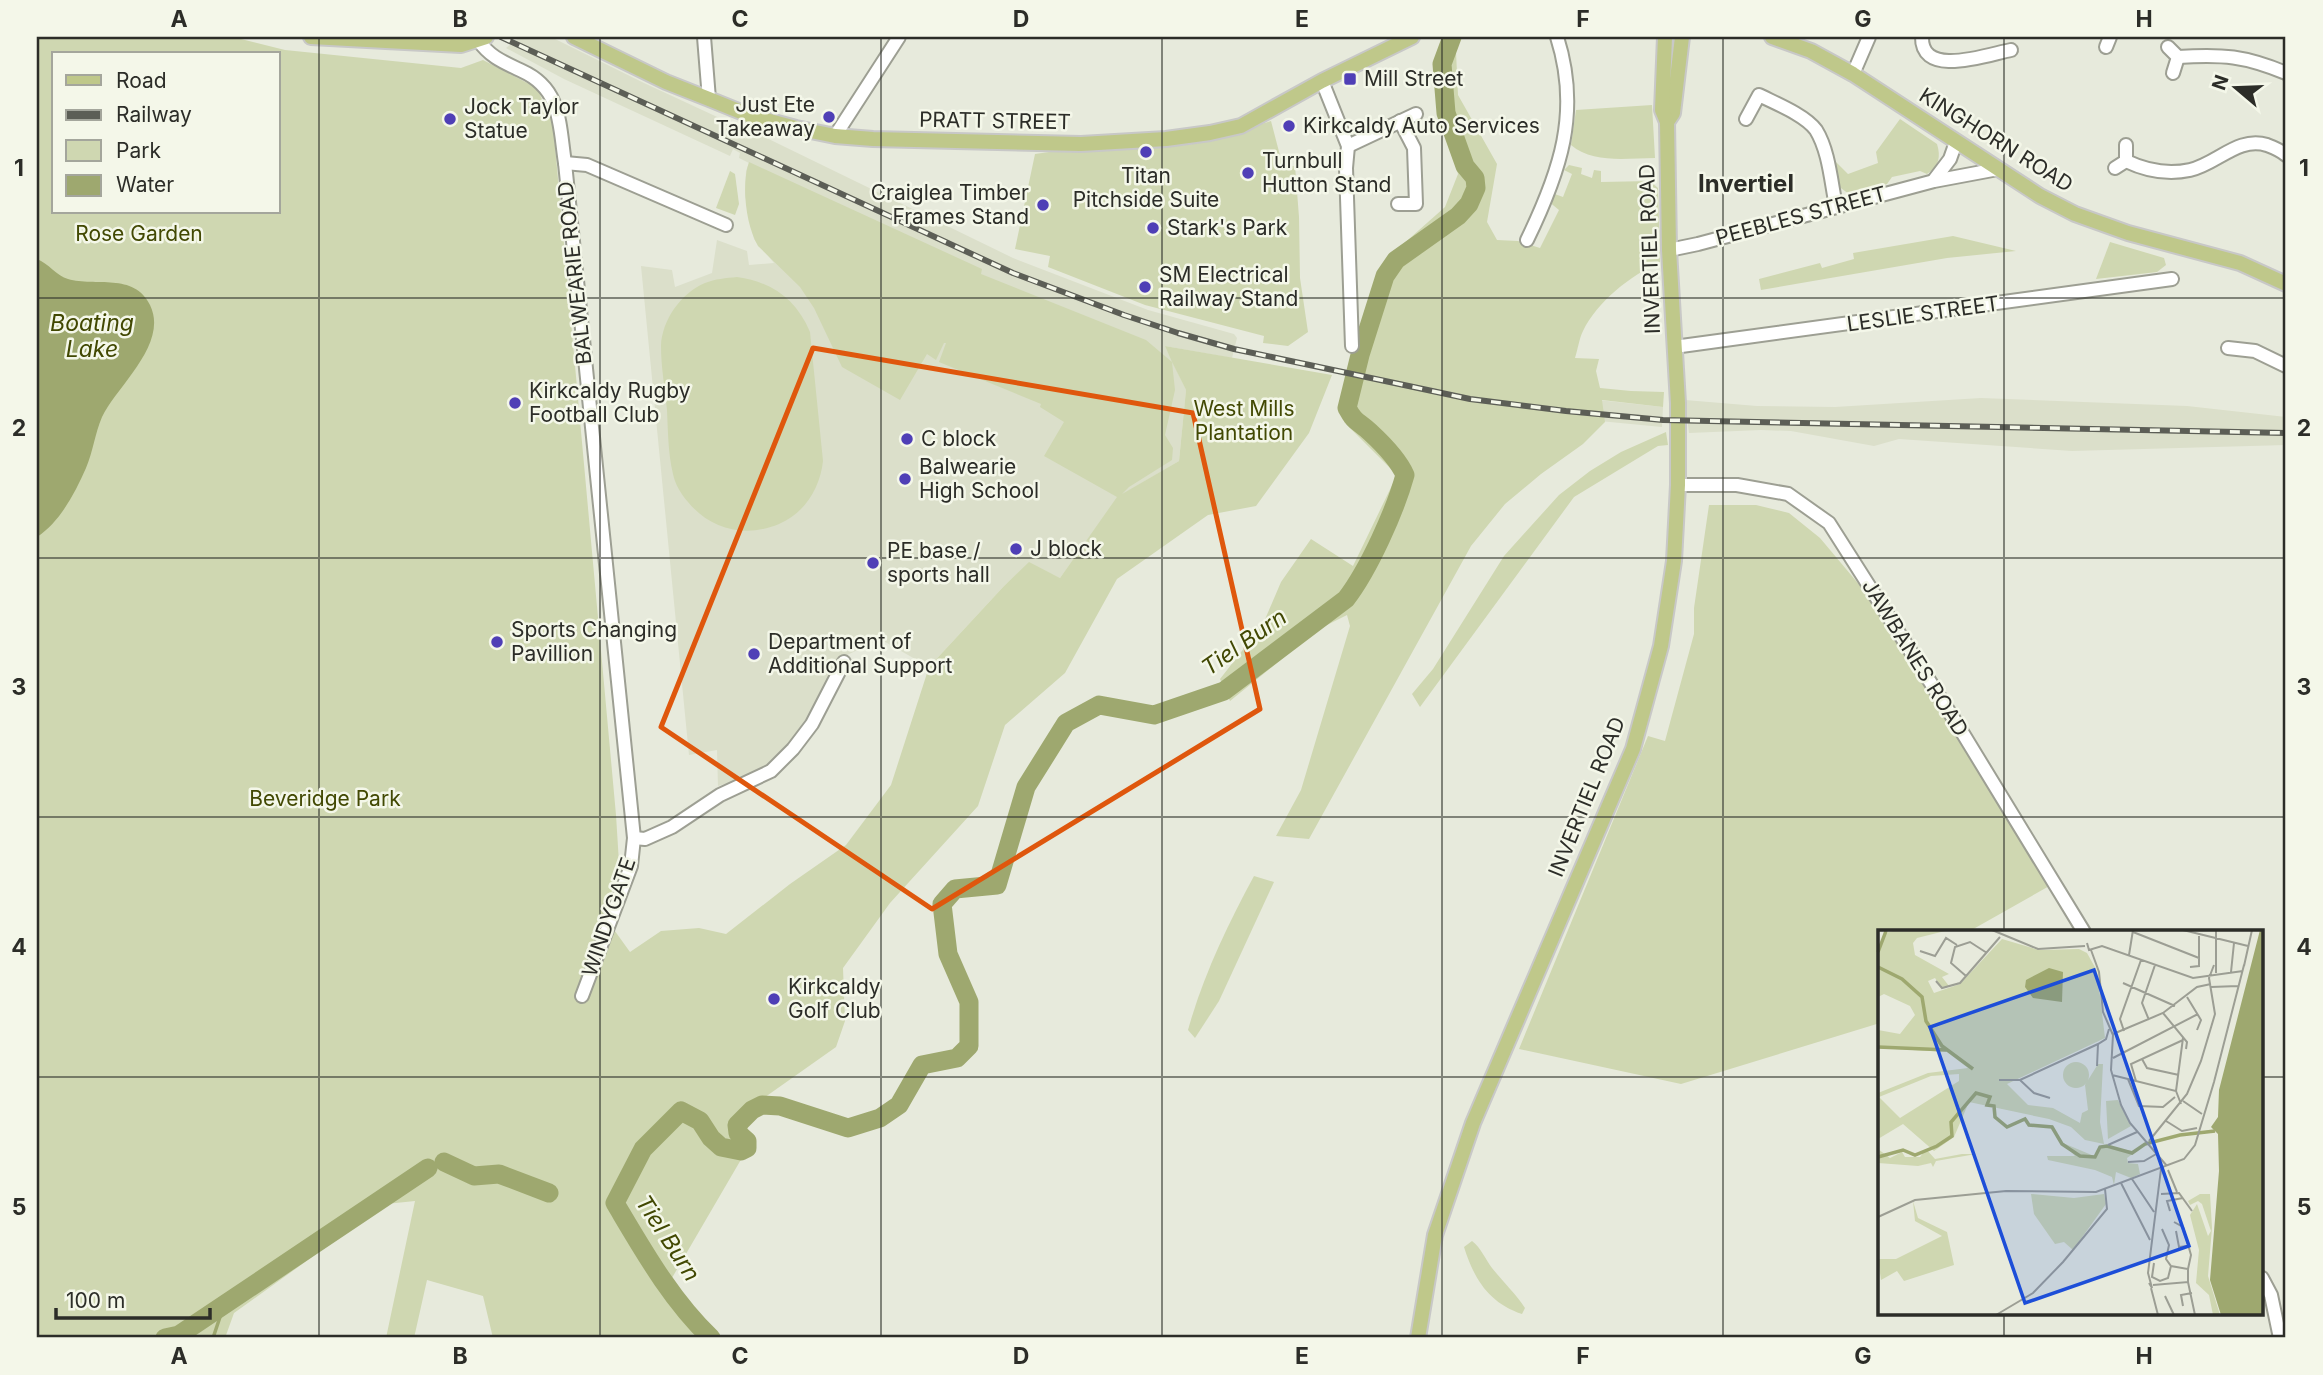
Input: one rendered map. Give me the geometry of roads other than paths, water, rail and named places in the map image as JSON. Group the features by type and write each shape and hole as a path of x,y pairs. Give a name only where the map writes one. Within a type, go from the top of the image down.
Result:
{"main road":[{"path":"311,37 461,45 482,38"},
{"name":"PRATT STREET","path":"574,37 666,82 769,121 835,136 1025,144 1166,139 1241,126 1322,81 1412,37"},
{"name":"INVERTIEL ROAD","path":"1418,1338 1435,1236 1473,1123 1633,749 1661,646 1674,561 1678,485 1678,403 1669,250 1667,122 1662,110 1665,37"},
{"name":"INVERTIEL ROAD","path":"1667,122 1673,113 1682,37"},
{"name":"KINGHORN ROAD","path":"1772,37 1811,51 1853,74 1998,169 2075,214 2128,233 2240,263 2286,284"}],"street":[{"path":"704,37 709,99"},
{"path":"835,136 899,37"},
{"path":"1527,240 1550,186 1567,127 1567,90 1562,51 1557,37"},
{"path":"1853,74 1868,37"},
{"path":"1922,37 1926,51 1934,59 1948,63 2011,50"},
{"name":"BALWEARIE ROAD","path":"482,38 487,53 532,75 545,85 556,106 565,163 634,838"},
{"path":"2168,47 2178,57 2208,55 2244,58 2286,73"},
{"path":"2173,73 2178,57"},
{"path":"1322,81 1349,146 1346,168 1352,345"},
{"path":"1746,120 1759,95 1787,108 1815,128 1825,150 1836,206"},
{"path":"1349,146 1416,114"},
{"path":"1398,205 1416,204 1414,148 1400,121"},
{"path":"1934,181 1950,159 1956,142"},
{"path":"2126,145 2120,164 2156,172 2193,169 2239,146 2252,143 2281,150 2286,155"},
{"path":"565,163 587,165 726,225"},
{"name":"PEEBLES STREET","path":"1669,250 1934,181 1998,169"},
{"name":"LESLIE STREET","path":"1674,347 2172,279"},
{"path":"2228,348 2255,351 2286,366"},
{"name":"JAWBANES ROAD","path":"1678,485 1737,485 1787,494 1829,523 2083,930"},
{"path":"634,838 645,839 672,827 720,795 752,781 776,766 812,724 844,662"},
{"name":"WINDYGATE","path":"582,996 631,866 634,838"},
{"path":"2264,1283 2271,1295 2280,1338"}],"water":[{"name":"Boating Lake","path":"37,259 68,279 124,284 134,288 150,305 154,320 153,335 139,364 102,417 77,487 60,515 37,537"}],"waterway":[{"name":"Tiel Burn","path":"711,1338 670,1291 615,1203 643,1149 681,1111 700,1121 711,1138 721,1147 741,1151 747,1148 747,1141 738,1133 737,1125 752,1110 762,1105 780,1106 848,1128 880,1118 899,1105 922,1065 957,1058 969,1046 969,1002 948,954 942,904 955,889 997,885 1026,787 1066,723 1099,705 1154,715 1224,691 1346,599 1364,572 1388,522 1405,475 1390,452 1347,408 1360,355 1385,276 1396,260 1458,216 1469,204 1476,188 1475,178 1465,166 1446,113 1442,64 1452,37"},
{"path":"444,1162 474,1176 499,1174 549,1193"},
{"path":"165,1338 179,1335 428,1168"},
{"path":"213,1338 224,1305"}],"railway":[{"path":"501,37 1013,273 1124,315 1234,349 1470,399 1663,420 2286,433"}],"place":[{"name":"Mill Street","path":"1350,79"},
{"name":"Just Ete Takeaway","path":"829,117"},
{"name":"Jock Taylor Statue","path":"450,119"},
{"name":"Kirkcaldy Auto Services","path":"1289,126"},
{"name":"Titan Pitchside Suite","path":"1146,152"},
{"name":"Turnbull Hutton Stand","path":"1248,173"},
{"name":"Craiglea Timber Frames Stand","path":"1043,205"},
{"name":"Stark's Park","path":"1153,228"},
{"name":"SM Electrical Railway Stand","path":"1145,287"},
{"name":"Kirkcaldy Rugby Football Club","path":"515,403"},
{"name":"C block","path":"907,439"},
{"name":"Balwearie High School","path":"905,479"},
{"name":"J block","path":"1016,549"},
{"name":"PE base / sports hall","path":"873,563"},
{"name":"Sports Changing Pavillion","path":"497,642"},
{"name":"Department of Additional Support","path":"754,654"},
{"name":"Kirkcaldy Golf Club","path":"774,999"}],"district":[{"name":"Invertiel","path":"1746,184"}],"park label":[{"name":"Rose Garden","path":"139,234"},
{"name":"West Mills Plantation","path":"1244,421"},
{"name":"Beveridge Park","path":"325,799"}]}
